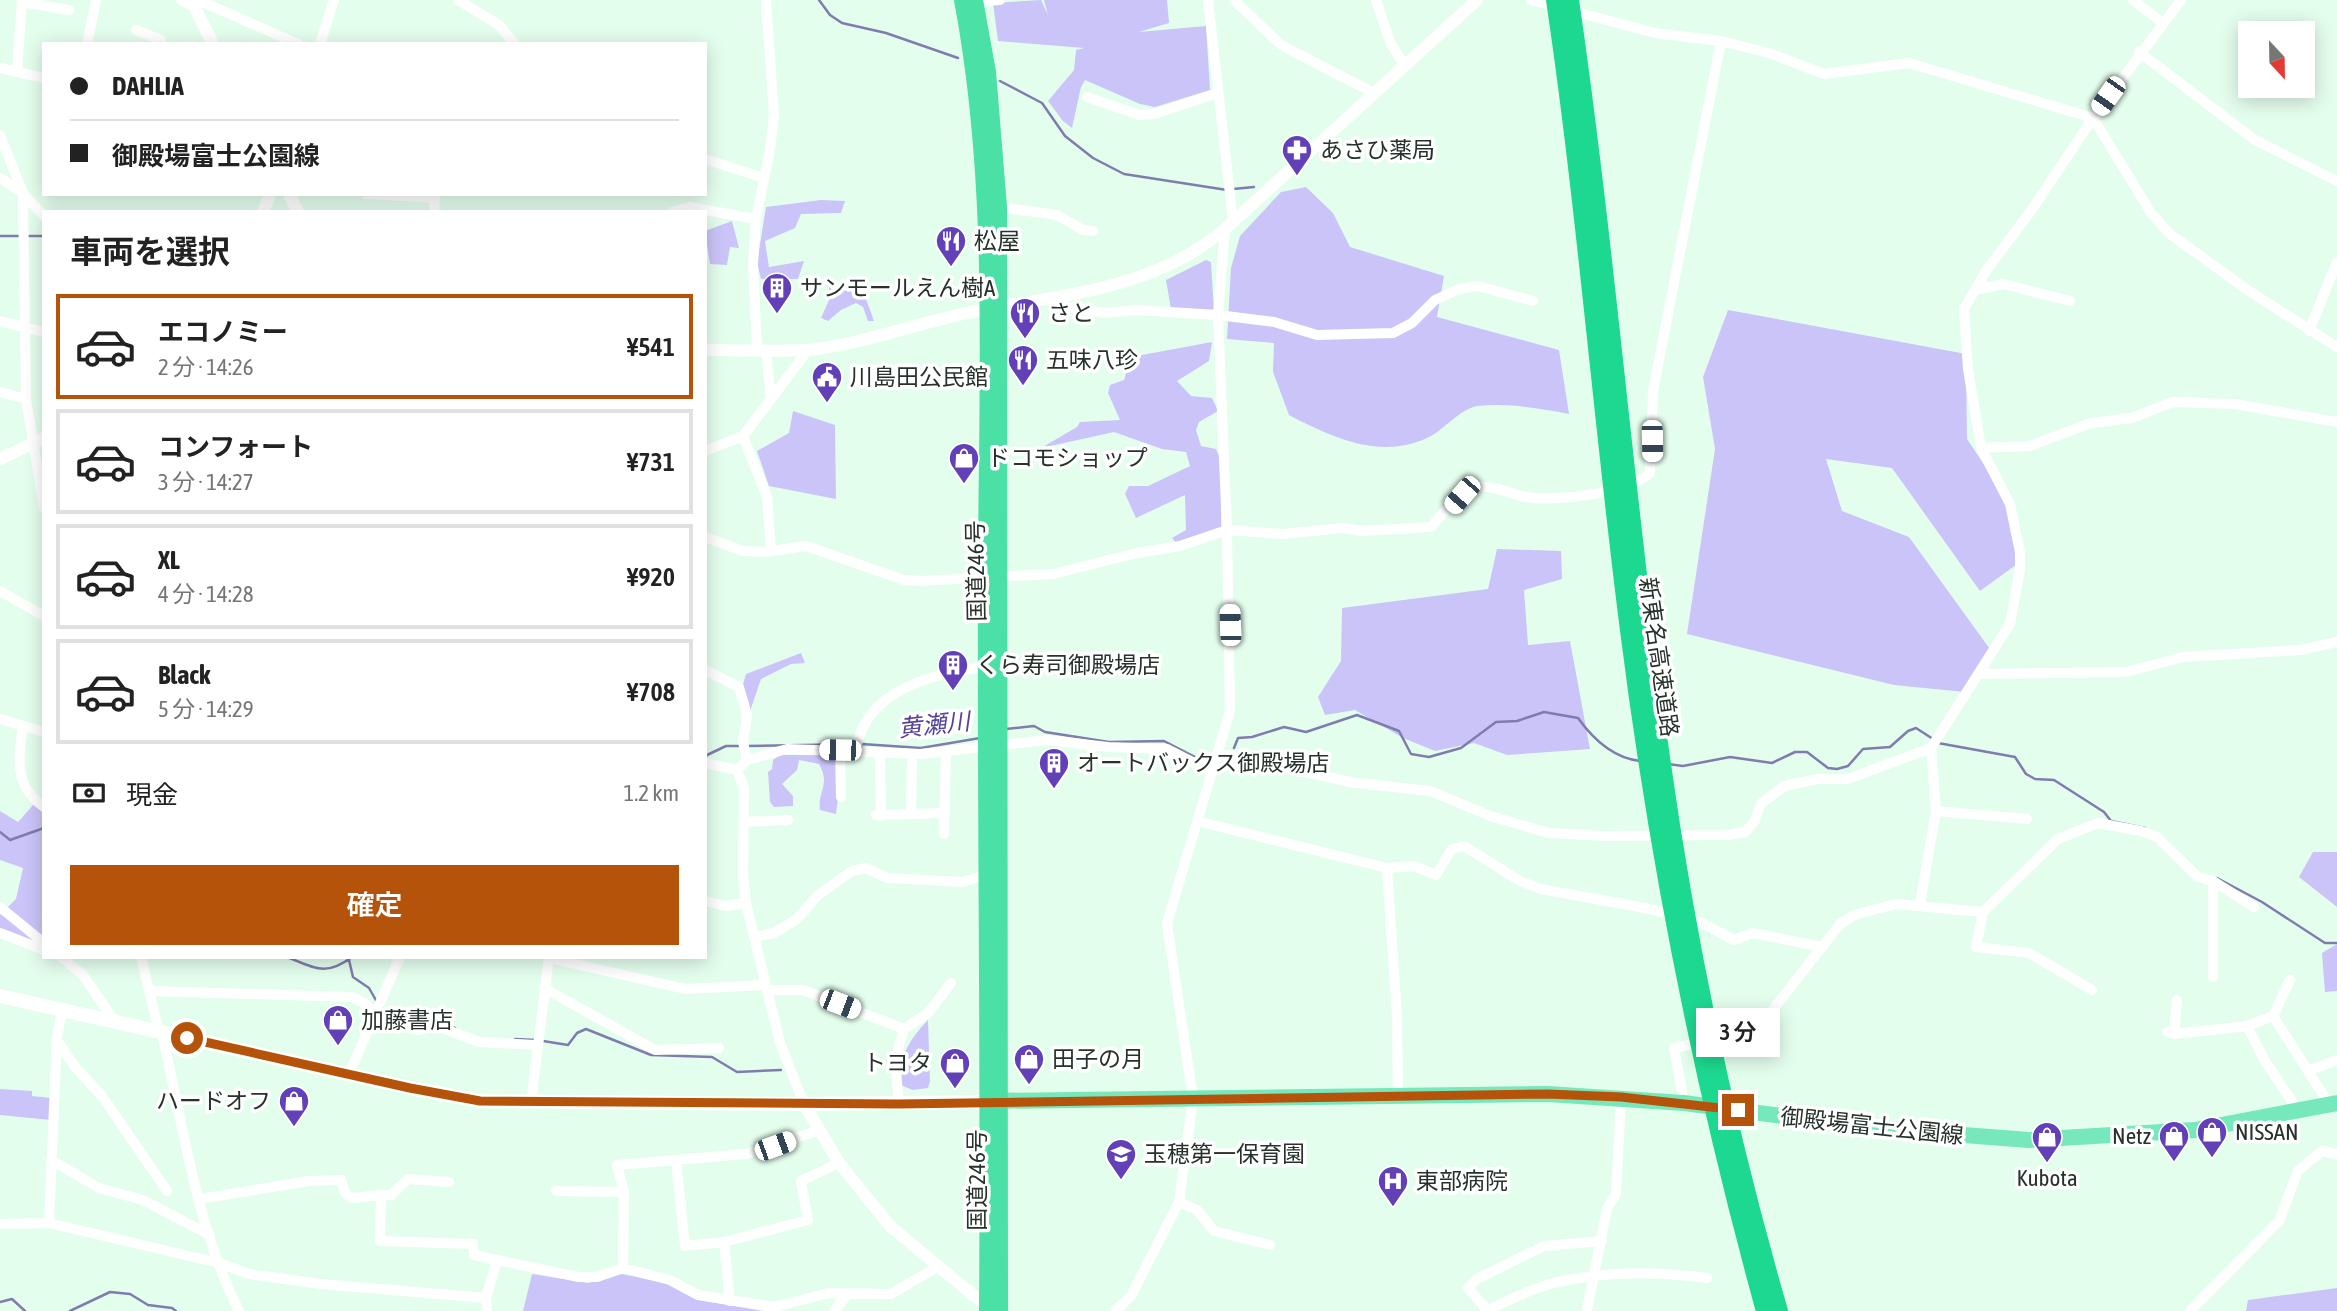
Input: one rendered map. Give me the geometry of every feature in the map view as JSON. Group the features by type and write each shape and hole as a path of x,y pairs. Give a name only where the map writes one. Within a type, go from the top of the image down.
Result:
{"highway":[{"name":"新東名高速道路","path":"1555,0 1587,250 1629,629 1659,830 1705,1079 1765,1311"},
{"name":"新東名高速道路","path":"1570,0 1605,274 1643,629 1678,867 1719,1077 1779,1311"},
{"name":"国道246号","path":"971,1 988,72 999,207 994,308 992,1310"},
{"name":"国道246号","path":"971,1 994,308"},
{"name":"国道246号","path":"993,578 985,667 993,728"},
{"name":"国道246号","path":"992,1101 988,874 994,752"}],"main road":[{"path":"1,999 468,1099 804,1104 992,1101"},
{"name":"御殿場富士公園線","path":"992,1101 1398,1095 1621,1097 1885,1129 2029,1140 2160,1134 2299,1112 2333,1103"}],"street":[{"path":"87,42 96,0"},
{"path":"181,0 195,2 293,42"},
{"path":"321,42 334,0"},
{"path":"458,0 499,25 513,42"},
{"path":"766,0 774,115 765,178 755,219 753,264 761,350 771,398"},
{"path":"971,1 1000,0"},
{"path":"1115,1311 1131,1296 1179,1202 1193,1098 1167,923 1230,711 1227,530 1218,315 1229,225 1208,0"},
{"path":"1234,0 1281,45 1374,93"},
{"path":"1376,0 1390,42 1404,65"},
{"path":"707,350 808,350 994,308 1061,298 1154,273 1201,249 1477,0"},
{"path":"1531,0 1655,33 1721,41 1769,53 1824,74 1909,63 2093,118 2151,213 2170,234 2309,331 2337,347"},
{"path":"2133,0 2163,23"},
{"path":"1920,904 1936,811 1931,748 1981,674 2010,624 2020,569 2010,503 1981,448 1964,339 1964,309 2139,52 2181,0"},
{"path":"17,71 22,2 69,10"},
{"path":"195,2 212,42"},
{"path":"135,30 161,40 160,42"},
{"path":"707,538 743,551 806,546 821,549 904,580 993,578 1054,574 1137,553 1180,547 1227,530 1283,534 1343,528 1362,531 1431,527 1465,492 1476,487 1543,498 1625,487 1650,473 1653,391 1721,41"},
{"path":"2139,52 2255,139 2337,181"},
{"path":"0,68 42,77"},
{"path":"1087,97 1140,115 1154,114 1218,93"},
{"path":"0,135 23,193 26,398 38,441 42,486"},
{"path":"707,160 765,178"},
{"path":"0,178 23,193 42,214"},
{"path":"679,210 689,207 706,210"},
{"path":"999,207 1057,215 1083,230 1093,231"},
{"path":"707,210 755,219"},
{"path":"2309,331 2337,262"},
{"path":"1975,290 2003,284 2070,302"},
{"path":"1061,298 1066,307 1081,312 1136,310 1218,315 1274,322 1317,335 1393,333 1412,323 1435,300 1459,289 1478,286 1533,301"},
{"path":"0,321 42,332"},
{"path":"707,450 743,436 808,350"},
{"path":"0,392 26,398"},
{"path":"1981,448 2030,446 2091,423 2132,418 2173,402 2235,404 2337,422"},
{"path":"743,436 767,497 771,549"},
{"path":"0,459 38,441"},
{"path":"0,591 42,614"},
{"path":"1981,674 2126,672 2183,657 2300,650 2337,642"},
{"path":"857,746 869,714 892,696 947,671 985,667"},
{"path":"707,671 739,687 747,715 743,741 746,758"},
{"path":"0,719 42,731"},
{"path":"23,726 18,759 21,776 30,798 42,806"},
{"path":"737,770 746,758 787,749 840,750 857,746 880,752 946,752 1048,740 1108,747 1167,748 1212,772"},
{"path":"1218,753 1354,783 1431,791 1490,816 1549,833 1646,836 1728,835 1745,832 1754,822 1761,804 1784,786 1818,779 1848,779 1931,748"},
{"path":"840,750 841,797"},
{"path":"880,752 879,816 945,813"},
{"path":"944,834 946,752"},
{"path":"911,814 912,762"},
{"path":"707,763 737,770"},
{"path":"737,770 744,788 746,903 780,1042 804,1104 839,1163 890,1226 992,1310"},
{"path":"1936,811 2026,819"},
{"path":"743,822 788,820"},
{"path":"1198,821 1387,867 1415,866 1436,875 1452,849 1464,846 1520,881 1541,889 1650,909 1702,923 1734,940 1753,933 1822,947"},
{"path":"2092,990 2029,953 1976,947 1983,912 2058,839 2098,822 2141,831 2157,837 2198,877 2213,881 2254,907"},
{"path":"1387,867 1397,1017 1398,1095"},
{"path":"754,937 774,933 797,919 817,896 852,871 866,869 887,878 963,882 988,874"},
{"path":"2213,881 2213,977"},
{"path":"707,901 726,906 746,903"},
{"path":"1684,1103 1674,1048 1747,1032 1771,1012 1840,924 1854,915 1876,907 1920,904 1983,912"},
{"path":"0,907 42,941"},
{"path":"0,933 42,949"},
{"path":"63,959 83,975 115,1023"},
{"path":"141,959 200,1199 219,1263 239,1311"},
{"path":"349,1074 399,959"},
{"path":"531,1102 549,959"},
{"path":"553,959 685,989 767,987 803,990 904,1029"},
{"path":"2177,1000 2171,1033 2247,1026 2273,1016 2290,981"},
{"path":"899,1104 895,1059 904,1029 928,1013 951,983"},
{"path":"544,988 654,1050 719,1048"},
{"path":"149,991 352,997 418,1030 444,1028 480,1042 537,1041"},
{"path":"49,1223 57,1040 62,1011"},
{"path":"2273,1016 2308,1071 2333,1103"},
{"path":"2247,1026 2265,1061 2299,1112"},
{"path":"57,1040 76,1068 102,1096 167,1191"},
{"path":"2308,1071 2337,1060"},
{"path":"1587,1310 1607,1209 1616,1194 1621,1097"},
{"path":"623,1268 624,1192 617,1165 746,1154 820,1130"},
{"path":"2190,1311 2279,1221 2298,1171 2322,1152 2337,1154"},
{"path":"51,1160 83,1176 99,1188 144,1200 210,1235"},
{"path":"676,1160 685,1245 724,1242 808,1220 801,1181 839,1163"},
{"path":"200,1199 320,1181 341,1180 345,1193 352,1198 396,1192 408,1179 449,1182"},
{"path":"556,1191 624,1192"},
{"path":"381,1195 380,1241 473,1244 474,1255 579,1277 597,1278 623,1268 670,1280 698,1295 774,1307 811,1296 891,1294 939,1266"},
{"path":"1179,1202 1197,1210 1214,1231 1270,1245"},
{"path":"0,1224 49,1223 219,1263 249,1274 321,1284 486,1298"},
{"path":"1602,1241 1544,1246 1477,1279 1468,1288 1486,1310 1549,1284 1595,1275 1672,1273 1707,1278"},
{"path":"724,1242 730,1301"},
{"path":"487,1311 486,1298 497,1260"},
{"path":"834,1311 848,1294"}],"shaded area":[{"path":"1041,0 1048,15 1044,0 1167,0 1169,23 1139,32 1206,26 1210,90 1155,107 1140,104 1085,80 1072,128 1048,101 1074,70 1076,50 1084,48 998,41 993,3"},
{"path":"1306,187 1333,213 1350,247 1444,276 1437,317 1559,350 1569,414 1500,405 1477,406 1464,411 1427,438 1392,447 1339,438 1289,415 1273,372 1274,343 1227,339 1231,268 1240,236 1281,192"},
{"path":"821,200 845,201 841,213 801,214 795,228 765,241 769,267 804,261 798,279 761,279 757,263 766,207"},
{"path":"732,221 739,248 730,247 727,265 710,264 707,230"},
{"path":"1206,260 1211,262 1214,312 1171,309 1166,280"},
{"path":"838,284 865,296 874,321 868,321 863,307 856,303 841,310 828,321 821,318 829,300 829,287"},
{"path":"1728,310 1966,354 1967,439 2005,496 2020,562 1980,591 1892,468 1826,459 1842,511 1909,537 1992,652 1965,692 1894,685 1687,634 1715,449 1703,377"},
{"path":"1212,342 1209,361 1177,381 1191,396 1212,398 1218,411 1199,422 1196,430 1201,446 1216,449 1222,463 1221,529 1177,544 1172,538 1186,530 1185,495 1136,518 1125,494 1129,486 1148,486 1190,466 1186,452 1162,449 1114,432 1041,448 1077,427 1080,422 1120,420 1108,393 1110,385 1124,380 1131,357"},
{"path":"793,411 835,425 836,499 769,486 757,451 789,433"},
{"path":"1497,549 1561,551 1562,579 1524,590 1528,645 1570,641 1590,749 1507,755 1474,743 1435,751 1403,738 1355,710 1325,715 1318,697 1341,661 1342,608 1488,589"},
{"path":"801,653 805,663 791,664 761,679 749,714 742,688 746,674"},
{"path":"780,755 830,755 838,759 836,814 820,810 824,778 819,764 799,760 797,770 782,784 793,796 793,806 774,807 770,802 768,772 772,769 773,760"},
{"path":"34,804 42,812 42,948 0,937 0,915 16,899 23,868 0,860 0,811 18,822"},
{"path":"2313,852 2337,852 2337,907 2299,877"},
{"path":"2337,944 2337,991 2325,992 2322,953"},
{"path":"928,1020 930,1081 928,1088 913,1090 900,1085 901,1066 910,1042"},
{"path":"0,1089 32,1091 32,1096 52,1098 51,1120 0,1115"},
{"path":"532,1274 588,1283 622,1274 670,1284 699,1300 763,1311 523,1311"},
{"path":"2337,1288 2337,1311 2246,1311 2248,1300"}],"waterway":[{"path":"819,0 830,15 842,23 886,33 958,58"},
{"path":"1000,81 1042,103 1065,136 1093,158 1124,174 1227,190"},
{"path":"1233,189 1254,187"},
{"path":"0,236 19,236"},
{"path":"26,236 42,236"},
{"name":"黄瀬川","path":"1234,748 1238,738 1252,737 1284,727 1306,732 1357,715 1399,731 1411,754 1429,757 1461,748 1496,722 1517,721 1544,712 1578,718 1590,733 1612,752 1640,761"},
{"name":"黄瀬川","path":"1006,729 1034,726 1045,732 1109,742 1164,741 1201,760"},
{"path":"1668,764 1683,766 1730,757 1772,763 1795,752 1807,752 1828,768 1837,769 1848,766 1863,749 1890,747 1908,731 1916,728 1933,739"},
{"name":"黄瀬川","path":"862,744 921,748 980,738"},
{"path":"1938,743 2015,757 2026,774 2035,779 2054,780 2104,812 2111,821 2145,828"},
{"name":"黄瀬川","path":"747,746 855,744"},
{"name":"黄瀬川","path":"707,755 726,746 740,746"},
{"name":"黄瀬川","path":"0,832 10,840 42,829"},
{"path":"2217,878 2262,902 2325,943 2337,943"},
{"path":"292,959 320,969 334,967 349,959"},
{"path":"349,960 353,977 369,988 377,1002"},
{"path":"380,1007 416,1024 434,1021 455,1028"},
{"path":"543,1041 568,1045 577,1033 586,1029 651,1055 712,1057 737,1072 781,1070"},
{"path":"515,1039 536,1040"},
{"path":"70,1311 110,1292 130,1294 148,1305 176,1311"},
{"path":"0,1302 12,1299 25,1311"}],"place":[{"name":"あさひ薬局","path":"1297,177"},
{"name":"松屋","path":"951,268"},
{"name":"サンモールえん樹A","path":"777,315"},
{"name":"さと","path":"1025,340"},
{"name":"五味八珍","path":"1023,387"},
{"name":"川島田公民館","path":"827,404"},
{"name":"ドコモショップ","path":"964,485"},
{"name":"くら寿司御殿場店","path":"953,692"},
{"name":"オートバックス御殿場店","path":"1054,790"},
{"name":"加藤書店","path":"338,1047"},
{"name":"田子の月","path":"1029,1086"},
{"name":"トヨタ","path":"955,1090"},
{"name":"ハードオフ","path":"294,1128"},
{"name":"NISSAN","path":"2212,1159"},
{"name":"Netz","path":"2174,1163"},
{"name":"Kubota","path":"2047,1164"},
{"name":"玉穂第一保育園","path":"1121,1181"},
{"name":"東部病院","path":"1393,1208"}],"route":[{"path":"187,1038 480,1101 899,1104 1548,1094 1621,1097 1738,1110"}]}
